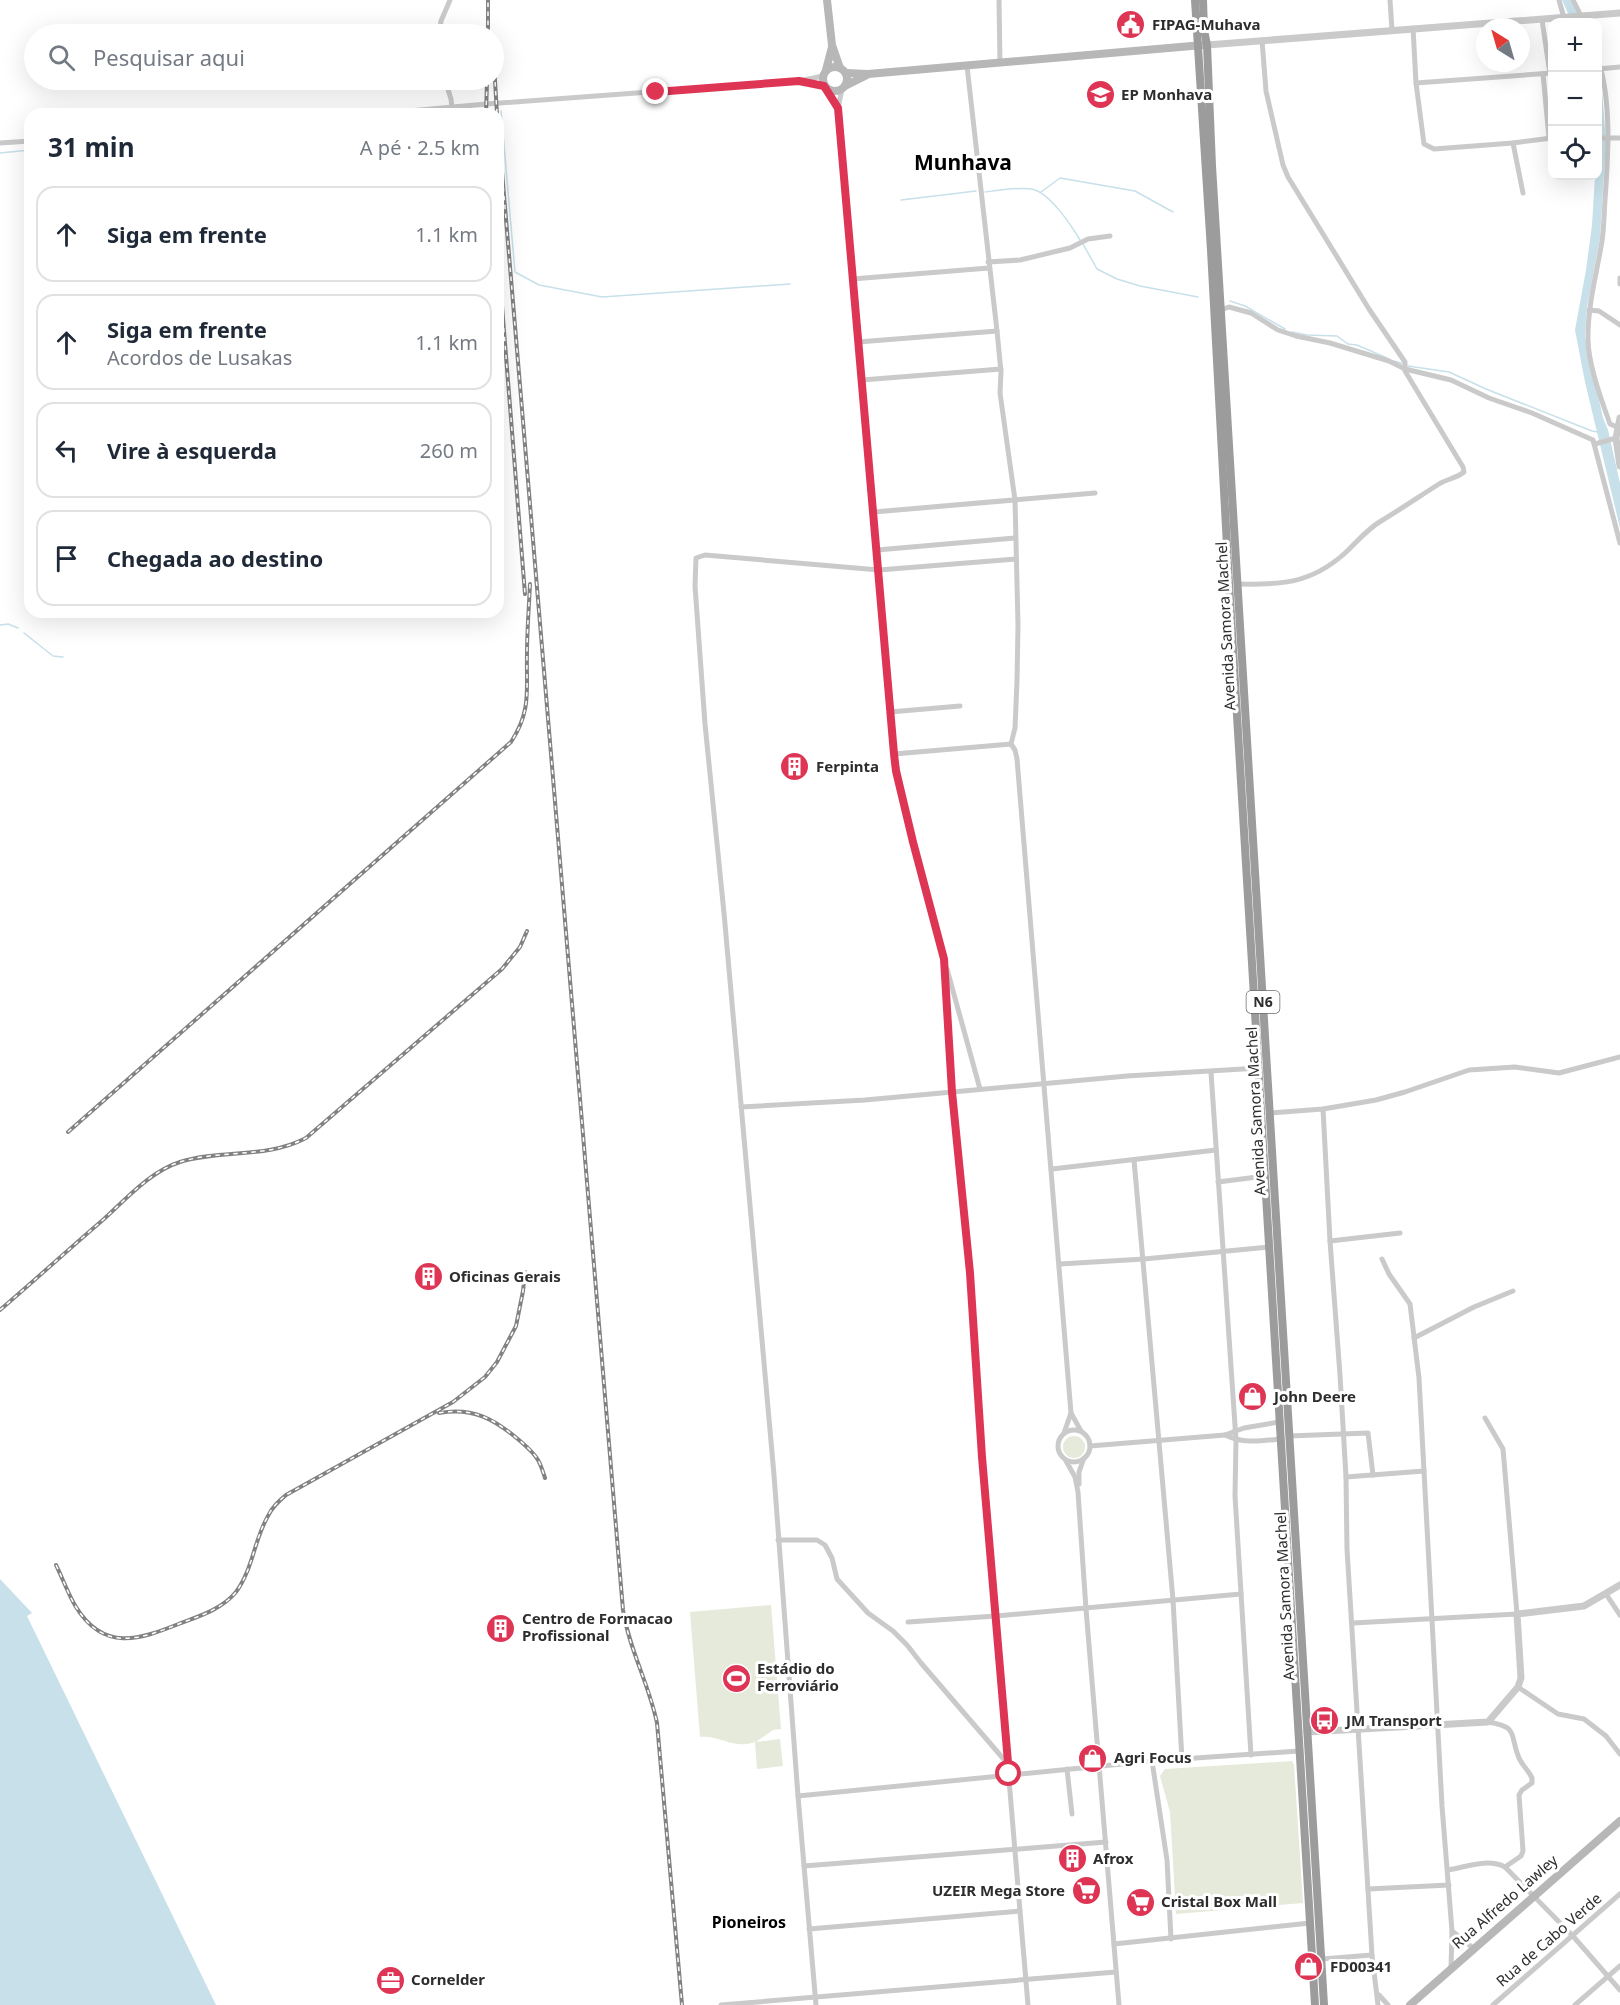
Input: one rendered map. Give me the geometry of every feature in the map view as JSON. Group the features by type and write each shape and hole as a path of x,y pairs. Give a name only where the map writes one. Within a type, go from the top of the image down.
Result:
{"highway":[{"name":"Avenida Samora Machel","path":"1195,0 1287,1465 1300,1690 1299,1751 1311,1936 1319,1993 1324,2005"},
{"name":"Avenida Samora Machel","path":"1203,0 1259,1068 1265,1114 1265,1176 1269,1247 1279,1422 1284,1437"},
{"name":"Avenida Samora Machel","path":"1300,1690 1312,1780 1322,1959 1319,1993 1315,2005"},
{"path":"1301,1781 1312,1780"},
{"path":"1310,1919 1319,1913"},
{"path":"1311,1936 1320,1935"}],"main road":[{"path":"827,0 832,45 847,81 844,88"},
{"path":"832,45 825,73 826,87 835,91 868,74"},
{"path":"825,73 833,67 868,74 1207,45"},
{"name":"Rua Alfredo Lawley","path":"1410,2005 1620,1821"}],"street":[{"path":"441,24 450,0"},
{"path":"999,0 1000,63"},
{"path":"1390,0 1392,30"},
{"path":"1559,0 1564,18"},
{"path":"1573,0 1582,18"},
{"path":"1588,18 1620,13"},
{"path":"1207,45 1548,19"},
{"path":"1416,83 1548,74 1542,20"},
{"path":"1413,28 1422,139 1428,148 1514,143 1548,138"},
{"path":"1233,584 1289,583 1316,574 1336,561 1373,526 1410,504 1425,492 1464,472 1405,366 1288,177 1283,165 1266,91 1263,40"},
{"path":"967,66 997,331 1000,393 1014,500 1017,681 1015,728 1011,744 1017,759 1071,1413 1059,1440 1058,1449 1075,1477 1078,1492"},
{"path":"1602,69 1620,67"},
{"path":"1600,72 1603,80 1608,138 1602,238 1589,310 1587,338 1601,401 1610,424 1617,427"},
{"path":"449,90 452,108 799,81 825,73"},
{"path":"799,81 826,87 838,108"},
{"path":"844,88 838,108 896,771 980,1089"},
{"path":"1602,138 1620,138"},
{"path":"0,143 24,141"},
{"path":"1514,143 1523,193"},
{"path":"852,279 1020,260 1070,248 1088,239 1110,236"},
{"path":"1620,278 1620,284"},
{"path":"1221,310 1229,308 1251,313 1278,330 1330,343 1451,380 1593,440 1620,543"},
{"path":"1589,310 1599,311 1620,325"},
{"path":"858,342 997,331"},
{"path":"862,380 1000,369"},
{"path":"1620,418 1616,438 1620,466"},
{"path":"1595,444 1616,438"},
{"path":"874,512 1095,493"},
{"path":"877,550 1015,538"},
{"path":"816,2002 741,1107 705,724 695,586 696,558 705,555 879,570 1016,559"},
{"path":"890,712 960,706"},
{"path":"894,754 1011,744"},
{"path":"944,959 952,1092 970,1273 982,1457 1028,2005"},
{"path":"1265,1114 1323,1109 1393,1096 1469,1070 1515,1067 1559,1073 1620,1057"},
{"path":"741,1107 786,1106 1127,1076 1259,1068"},
{"path":"1211,1072 1236,1440 1235,1496 1251,1755"},
{"path":"1323,1109 1346,1477 1347,1549 1372,1955 1378,2005"},
{"path":"1052,1169 1216,1150"},
{"path":"1134,1160 1173,1600 1182,1760"},
{"path":"1218,1182 1265,1176"},
{"path":"1330,1242 1400,1233"},
{"path":"1060,1263 1144,1259 1269,1247"},
{"path":"1382,1259 1389,1274 1410,1304 1414,1338 1452,1931 1451,1967"},
{"path":"1414,1338 1474,1307 1513,1291"},
{"path":"1066,1461 1076,1462 1084,1458 1088,1455 1090,1446 1088,1437 1081,1431 1071,1413"},
{"path":"1485,1418 1503,1449 1521,1669 1518,1688 1488,1722"},
{"path":"1225,1436 1235,1430 1279,1422"},
{"path":"1064,1433 1072,1430 1081,1431"},
{"path":"1090,1446 1225,1436 1246,1442 1284,1437 1368,1433 1373,1474"},
{"path":"1084,1458 1079,1472 1078,1492 1119,2005"},
{"path":"1346,1477 1424,1471"},
{"path":"778,1540 817,1540 825,1545 832,1558 837,1579 867,1613 893,1631 908,1645 1008,1764"},
{"path":"1353,1623 1433,1620 1576,1608 1584,1606 1620,1585"},
{"path":"908,1622 1086,1609 1241,1594"},
{"path":"1606,1594 1620,1615"},
{"path":"1518,1688 1558,1714 1584,1719 1606,1736 1620,1754"},
{"path":"1307,1732 1488,1722 1510,1729 1519,1758 1532,1778 1532,1783 1519,1795 1523,1851 1521,1856 1505,1867"},
{"path":"798,1796 1152,1761 1299,1751"},
{"path":"1152,1761 1167,1860 1171,1939"},
{"path":"1067,1769 1072,1814"},
{"path":"804,1866 1106,1842"},
{"path":"1448,1870 1489,1862 1505,1867 1572,1935 1620,1990"},
{"path":"1368,1889 1449,1886"},
{"name":"Rua de Cabo Verde","path":"1493,2005 1620,1893"},
{"path":"809,1929 1020,1911"},
{"path":"1114,1944 1171,1939 1310,1919"},
{"path":"1452,1931 1473,1948"},
{"path":"1322,1959 1372,1955"},
{"path":"1575,2005 1620,1966"},
{"path":"721,2005 816,2002 1026,1978 1116,1972"},
{"path":"1377,1993 1388,2005"}],"green space":[{"path":"1074,1436 1082,1439 1085,1447 1082,1455 1074,1458 1066,1455 1063,1447 1066,1439"},
{"name":"Estádio do Ferroviário","path":"771,1605 781,1729 773,1730 756,1742 780,1739 783,1766 757,1769 755,1742 740,1744 700,1737 690,1612"},
{"path":"1292,1761 1303,1903 1176,1914 1170,1812 1160,1776 1165,1769"}],"water":[{"path":"1562,0 1571,0 1579,18 1570,18"},
{"path":"1602,92 1606,142 1600,238 1587,307 1585,337 1620,483 1620,528 1575,330 1592,225 1595,180 1602,180"},
{"path":"0,1579 32,1613 27,1616 216,2005 0,2005"}],"waterway":[{"path":"504,146 515,272 539,285 602,297 790,284"},
{"path":"0,153 24,151"},
{"path":"1041,192 1060,178 1135,191 1173,212"},
{"path":"985,192 1021,188 1039,192 1059,210 1080,240"},
{"path":"901,200 976,191"},
{"path":"1083,244 1097,269 1117,279 1140,286 1198,297"},
{"path":"1230,301 1245,306 1285,329"},
{"path":"1292,332 1337,336 1348,344 1357,345 1387,358"},
{"path":"1394,361 1404,364"},
{"path":"1408,366 1449,372 1486,389 1598,432"},
{"path":"0,625 8,624 18,628"},
{"path":"24,633 53,656 63,657"}],"railway":[{"path":"488,0 488,24"},
{"path":"486,108 487,90"},
{"path":"496,90 497,108"},
{"path":"504,195 623,1610 657,1723 682,2005"},
{"path":"504,331 525,594"},
{"path":"68,1132 511,742 522,720 527,699 530,584"},
{"path":"0,1310 139,1186 169,1166 196,1158 275,1149 306,1138 502,969 520,947 527,931"},
{"path":"56,1565 76,1607 98,1631 110,1636 123,1638 151,1634 196,1618 217,1607 230,1598 242,1583 263,1525 278,1502 286,1495 453,1402 485,1377 497,1362 516,1326 525,1272"},
{"path":"439,1413 473,1413 501,1426 534,1455 545,1478"}],"place":[{"name":"FIPAG-Muhava","path":"1131,25"},
{"name":"EP Monhava","path":"1100,95"},
{"name":"Ferpinta","path":"795,767"},
{"name":"Oficinas Gerais","path":"428,1277"},
{"name":"John Deere","path":"1253,1397"},
{"name":"Centro de Formacao Profissional","path":"501,1628"},
{"name":"Estádio do Ferroviário","path":"736,1678"},
{"name":"JM Transport","path":"1325,1721"},
{"name":"Agri Focus","path":"1093,1758"},
{"name":"Afrox","path":"1072,1859"},
{"name":"UZEIR Mega Store","path":"1086,1891"},
{"name":"Cristal Box Mall","path":"1140,1902"},
{"name":"FD00341","path":"1309,1967"},
{"name":"Cornelder","path":"390,1980"}],"district":[{"name":"Munhava","path":"963,163"},
{"name":"Pioneiros","path":"749,1922"}],"route":[{"path":"656,92 799,81 824,86 838,108 896,771 944,959 952,1092 970,1273 982,1457 1009,1774"}]}
